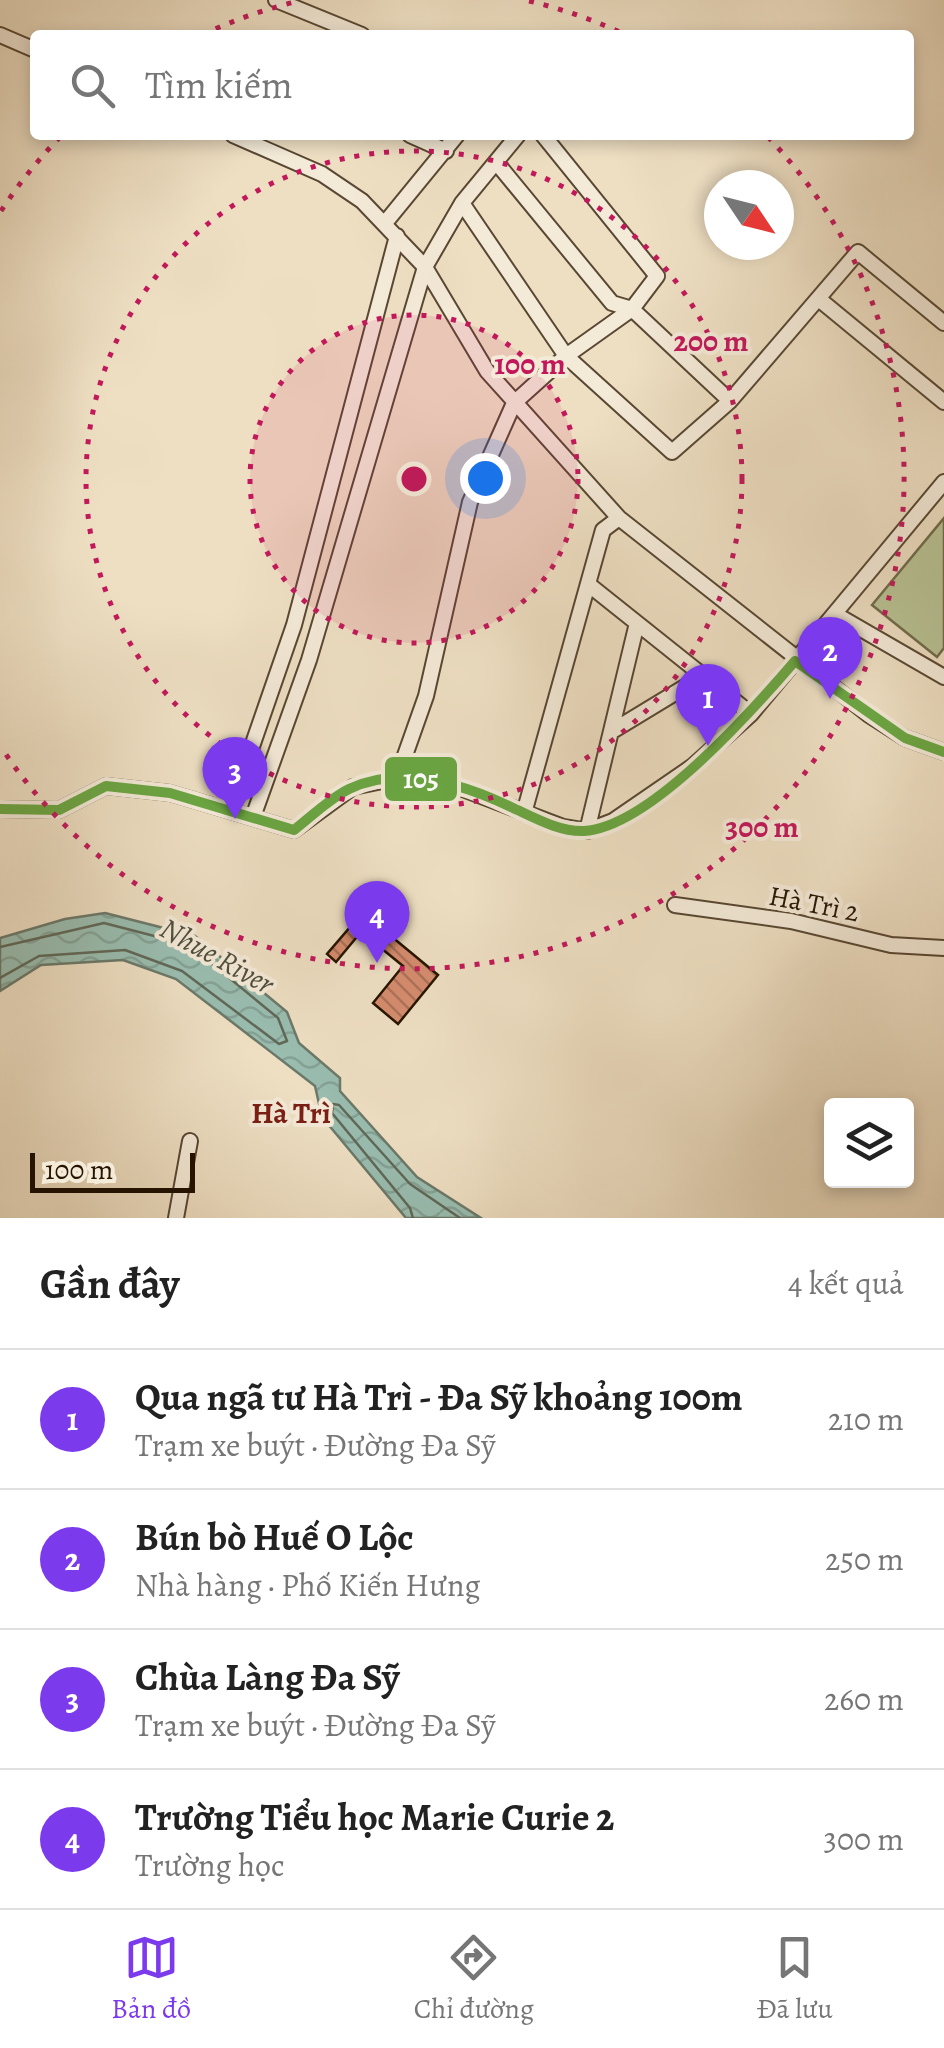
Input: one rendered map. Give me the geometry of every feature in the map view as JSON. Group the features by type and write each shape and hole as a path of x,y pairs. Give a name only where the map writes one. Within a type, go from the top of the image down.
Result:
{"street":[{"path":"276,0 350,30"},
{"path":"0,35 30,48"},
{"path":"244,140 322,174 385,223 425,267 487,372 618,518 795,661 892,730 944,752"},
{"path":"421,140 446,151"},
{"path":"385,223 454,140"},
{"path":"253,816 309,660 425,267 462,203 514,140"},
{"path":"397,778 426,696 470,502 514,403 566,356 632,309 657,276 657,270 547,140"},
{"path":"496,162 612,304 632,309 730,401"},
{"path":"462,203 566,356 672,452 730,401 858,252 944,323"},
{"path":"230,810 294,625 397,236"},
{"path":"820,300 944,402"},
{"path":"0,809 60,810 106,786 170,793 294,830 353,787 397,778 450,784 524,813 587,831 614,822 651,798 751,714 944,482"},
{"path":"524,813 603,530 618,518"},
{"path":"588,584 751,714"},
{"path":"835,614 944,677"},
{"path":"587,831 614,730 636,623"},
{"path":"614,730 703,676"},
{"name":"Hà Trì 2","path":"675,905 791,921 891,945 944,948"},
{"path":"176,1218 190,1140"}],"green space":[{"path":"944,518 944,648 937,657 872,605"}],"water":[{"name":"Nhue River","path":"105,913 195,936 287,1012 299,1043 340,1078 340,1091 417,1177 481,1218 406,1218 322,1117 315,1086 176,979 123,960 41,965 0,991 0,938 65,919"}],"building":[{"path":"357,919 366,926 336,962 327,954"},
{"path":"380,927 438,975 398,1024 373,1003 403,966 370,939"}],"transit line":[{"name":"105","path":"795,661 905,738 944,752"},
{"name":"105","path":"0,809 59,810 106,786 170,793 294,830 349,789 389,778 410,778 452,785 556,826 584,831 610,825 669,788 754,708 795,661"}],"place":[{"name":"Bún bò Huế O Lộc","path":"830,699"},
{"name":"Qua ngã tư Hà Trì - Đa Sỹ khoảng 100m","path":"708,746"},
{"name":"Chùa Làng Đa Sỹ","path":"235,819"},
{"name":"Trường Tiểu học Marie Curie 2","path":"377,963"}],"district":[{"name":"Hà Trì","path":"291,1113"}]}
